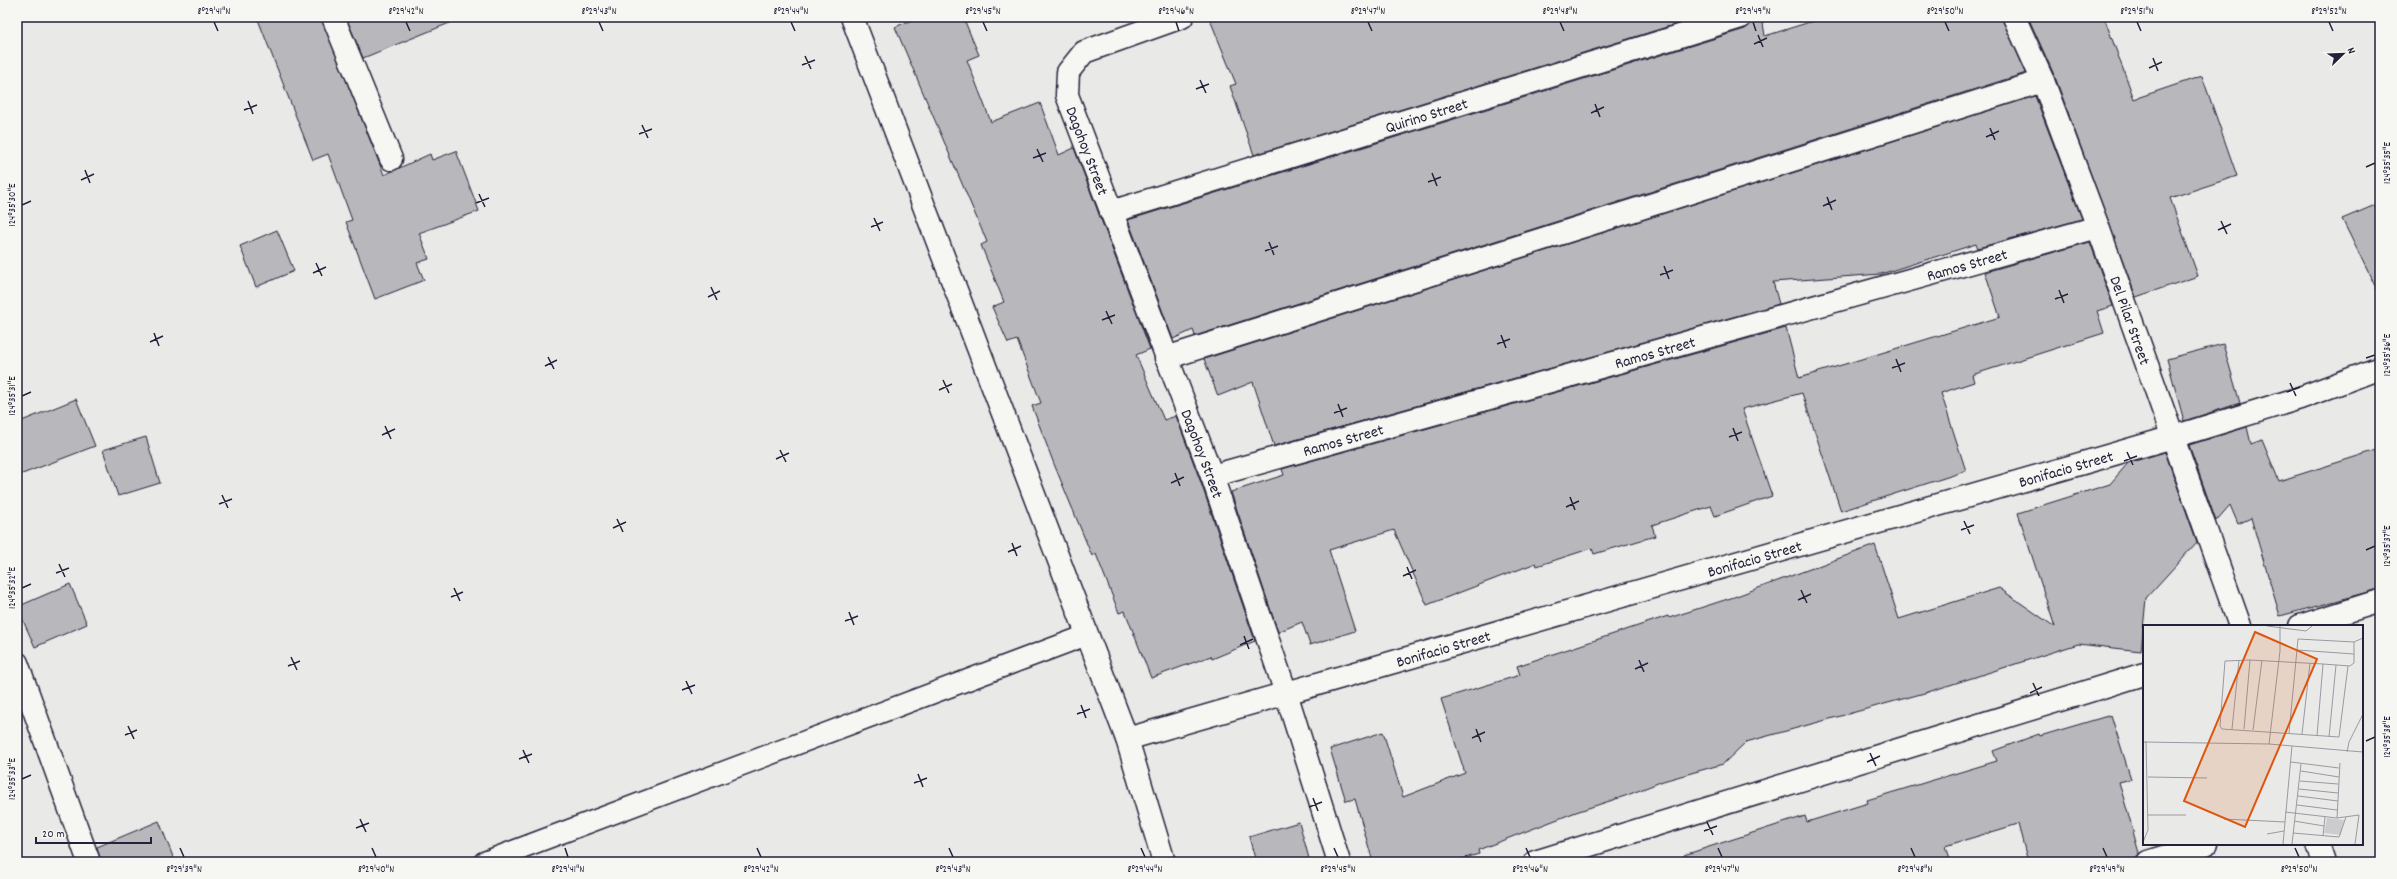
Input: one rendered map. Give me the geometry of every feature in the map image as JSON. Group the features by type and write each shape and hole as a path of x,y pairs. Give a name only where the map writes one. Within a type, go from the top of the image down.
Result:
{"street":[{"path":"333,17 391,158"},
{"path":"852,17 1127,739 1164,862"},
{"name":"Dagohoy Street","path":"1182,17 1084,52 1068,72 1068,95 1166,358 1212,476 1286,693 1339,862"},
{"name":"Quirino Street","path":"1111,212 1741,17"},
{"name":"Del Pilar Street","path":"2014,17 2043,81 2098,227 2240,625"},
{"path":"1166,358 2043,81"},
{"name":"Ramos Street","path":"1212,476 2098,227"},
{"name":"Bonifacio Street","path":"1127,739 2173,436 2300,398 2380,368"},
{"path":"2303,625 2380,602"},
{"path":"17,663 89,862"},
{"path":"1535,862 2143,674"},
{"path":"2148,862 2203,845"},
{"path":"2318,845 2324,862"}],"lane":[{"path":"484,862 1087,634"}],"building":[{"path":"257,17 321,17 384,175 430,154 432,160 456,151 479,211 419,233 429,259 417,263 424,280 375,299 346,222 352,220 328,154 313,160"},
{"path":"346,17 461,17 462,18 363,58"},
{"path":"919,17 963,17 979,55 967,60 991,122 1040,103 1059,155 1074,148 1150,349 1136,355 1164,420 1176,416 1200,480 1255,641 1212,659 1211,656 1151,678 1125,611 1119,613 1096,554 1092,556 1054,464 1032,406 1041,403 1017,340 1008,343 992,307 1004,302 981,245 987,242 895,27"},
{"path":"1209,17 1699,17 1254,155 1230,86 1236,84"},
{"path":"1753,17 1762,17 1765,36 1826,17 2002,17 2026,73 1195,336 1193,330 1173,339 1128,220 1745,29 1750,25"},
{"path":"2028,17 2104,17 2134,99 2202,76 2237,176 2170,198 2198,276 2136,297 2055,77"},
{"path":"2035,96 2082,219 1978,248 1976,244 1881,274 1773,282 1779,304 1274,446 1253,382 1218,396 1204,359"},
{"path":"2380,203 2380,296 2342,219"},
{"path":"277,230 294,271 256,287 240,246"},
{"path":"2090,242 2113,306 2097,311 2104,333 1972,375 1974,382 1941,393 1966,471 1841,511 1802,393 1742,409 1772,496 1715,516 1711,506 1652,525 1655,536 1594,554 1592,548 1537,566 1536,563 1427,605 1394,530 1329,550 1355,631 1310,645 1302,622 1278,632 1231,492 1284,475 1282,469 1786,328 1799,378 2000,317 1985,272"},
{"path":"2223,344 2240,403 2184,421 2167,359"},
{"path":"76,399 95,446 17,476 17,423"},
{"path":"2247,427 2251,444 2262,440 2279,481 2380,449 2380,589 2280,616 2251,518 2238,524 2230,505 2216,521 2189,445"},
{"path":"146,437 160,483 118,496 103,450"},
{"path":"2165,452 2197,542 2146,598 2141,651 2078,644 1928,692 1746,742 1723,764 1663,781 1625,796 1576,812 1478,850 1479,854 1451,862 1373,862 1355,799 1346,801 1330,749 1383,732 1403,797 1465,773 1441,699 1520,675 1517,666 1668,616 1669,618 1734,597 1875,545 1899,619 1999,588 2055,627 2018,513 2110,484 2128,463"},
{"path":"70,584 87,624 35,647 17,607"},
{"path":"2111,715 2131,779 2119,782 2139,853 2136,862 2028,862 2018,824 1945,846 1950,862 1685,862 1684,855 1805,816 1807,822 1868,803 1867,800 1997,761 1993,751 2039,734 2040,736"},
{"path":"159,821 175,862 101,862 97,847"},
{"path":"1299,822 1310,862 1256,862 1249,837"}]}
